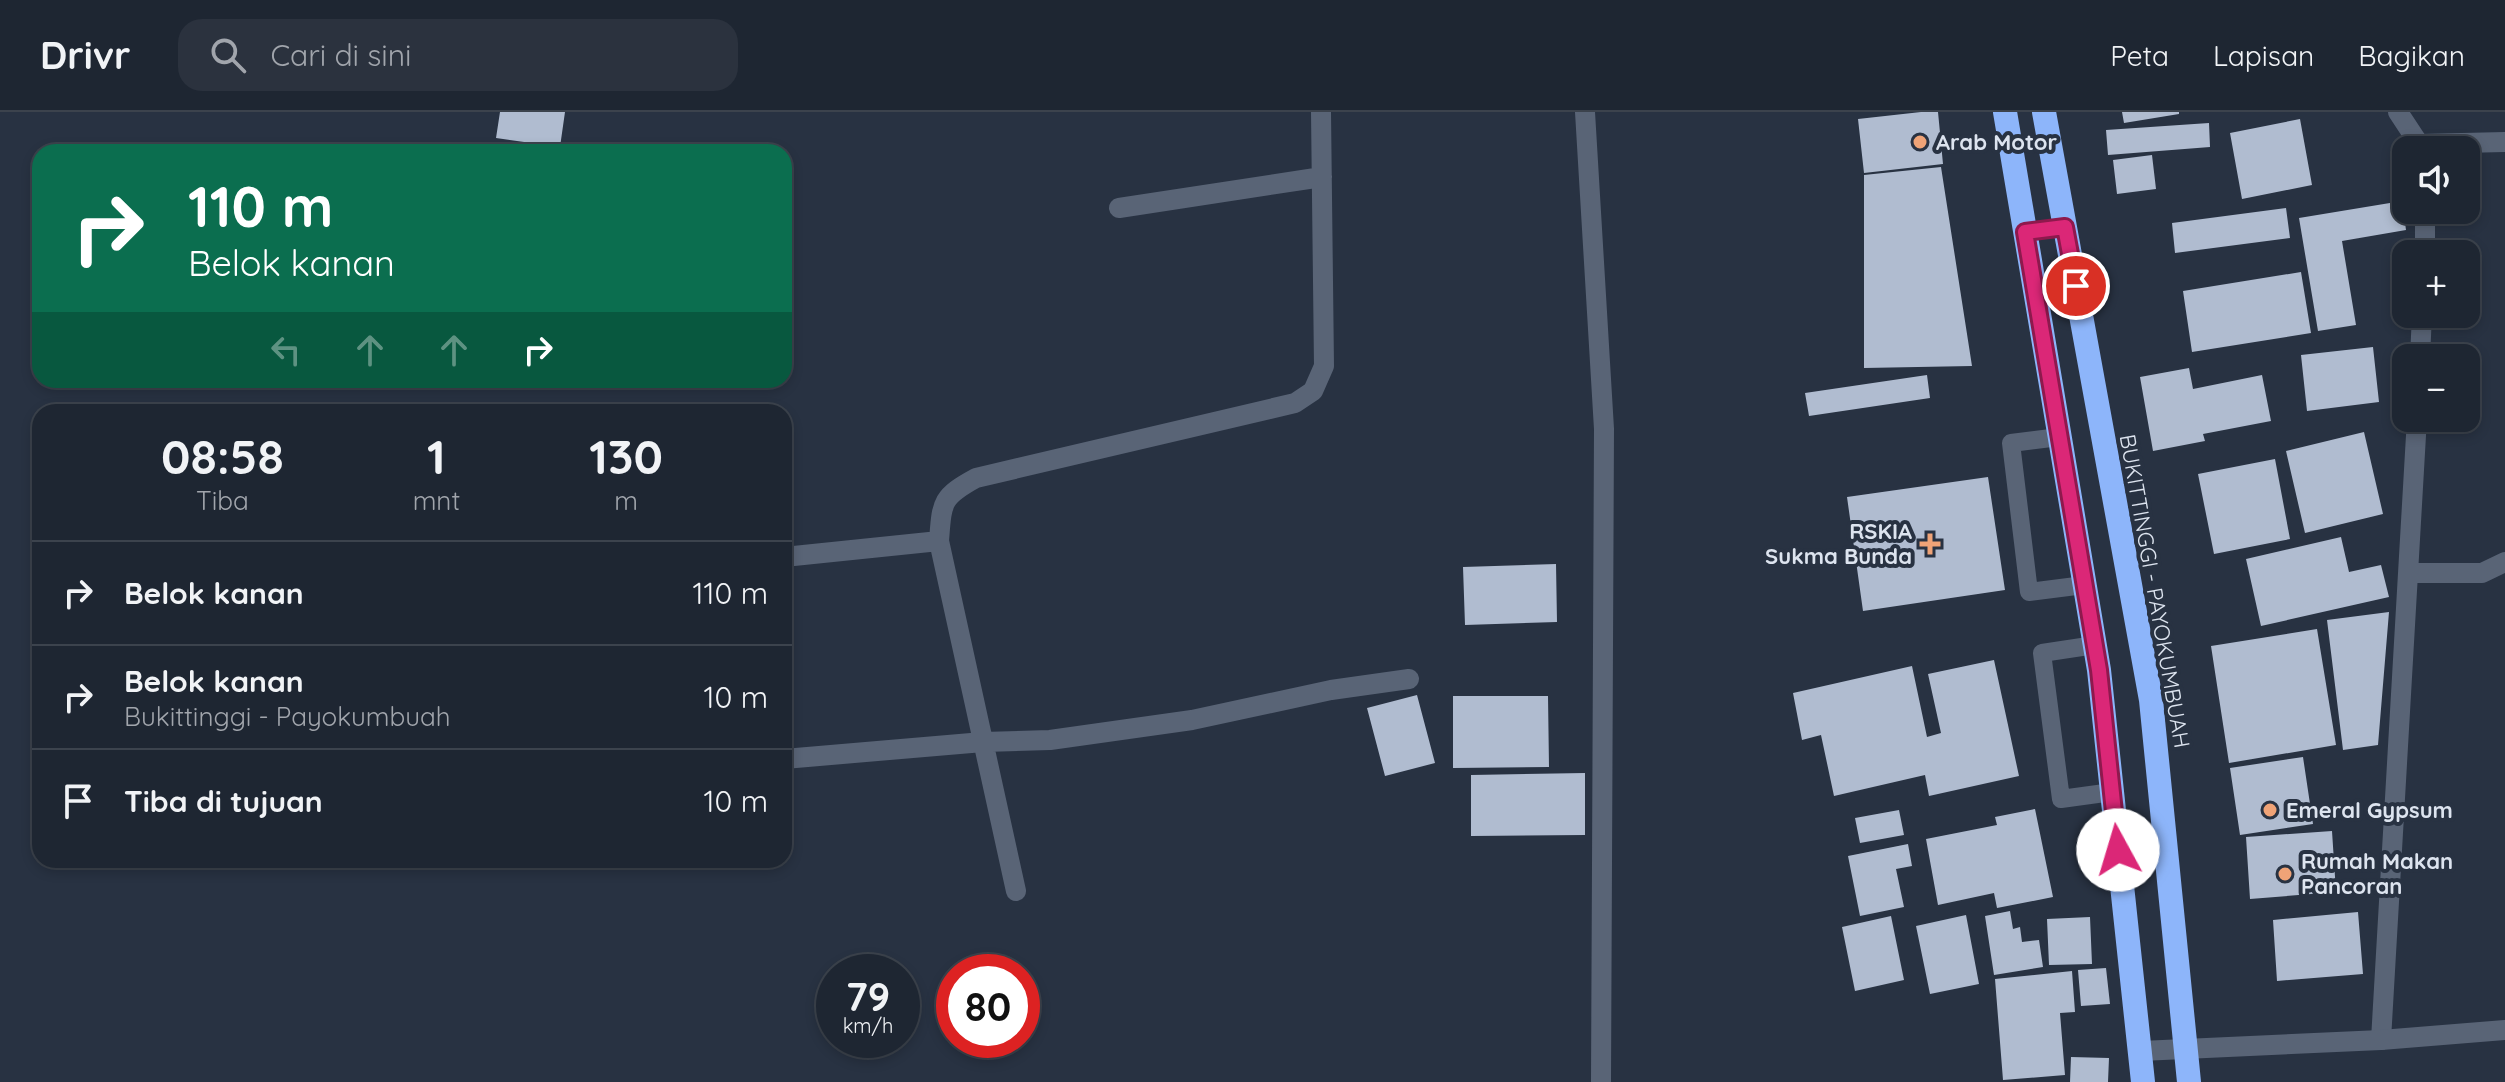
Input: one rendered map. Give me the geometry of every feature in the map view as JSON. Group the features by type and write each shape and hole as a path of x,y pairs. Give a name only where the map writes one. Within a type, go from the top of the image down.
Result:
{"highway":[{"path":"2005,112 2095,645 2143,1082"},
{"name":"BUKITTINGGI - PAYOKUMBUAH","path":"2044,112 2151,700 2189,1082"},
{"path":"2025,232 2065,227"}],"street":[{"path":"1016,891 939,541 941,514 949,493 976,478 1295,403 1313,391 1324,366 1321,112"},
{"path":"1585,112 1604,429 1601,1082"},
{"path":"2398,112 2412,136"},
{"path":"2480,143 2505,142"},
{"path":"1119,208 1322,177"},
{"path":"2381,1040 2416,432"},
{"path":"792,556 939,541"},
{"path":"2408,573 2482,573 2505,562"},
{"path":"792,758 983,742 1050,740 1192,720 1331,690 1409,679"},
{"path":"2141,1051 2381,1040 2505,1030"}],"lane":[{"path":"2059,437 2011,443 2029,592 2084,585"},
{"path":"2095,645 2042,653 2061,799 2112,792"}],"building":[{"path":"500,112 565,112 560,144 496,138"},
{"path":"1938,112 1943,164 1864,173 1858,119"},
{"path":"2122,112 2179,112 2179,114 2124,123"},
{"path":"2300,119 2312,185 2242,199 2230,133"},
{"path":"2209,123 2210,147 2108,155 2106,130"},
{"path":"2152,155 2156,189 2117,194 2113,160"},
{"path":"1941,167 1972,366 1864,368 1864,175"},
{"path":"2392,203 2392,224 2405,224 2406,230 2342,241 2356,325 2318,331 2299,218"},
{"path":"2286,208 2290,238 2175,253 2172,223"},
{"path":"2301,272 2311,333 2192,352 2183,291"},
{"path":"2373,347 2379,402 2307,411 2301,355"},
{"path":"2189,368 2193,389 2262,375 2271,421 2203,434 2205,441 2153,451 2140,377"},
{"path":"1927,375 1930,398 1809,416 1805,393"},
{"path":"2364,432 2383,514 2305,533 2286,451"},
{"path":"2275,459 2290,539 2214,554 2198,474"},
{"path":"1988,477 2005,590 1863,611 1847,497"},
{"path":"2341,537 2349,572 2381,565 2389,597 2261,626 2246,559"},
{"path":"1556,564 1557,622 1465,625 1463,567"},
{"path":"2389,612 2378,745 2343,750 2327,620"},
{"path":"2317,629 2336,745 2229,763 2211,646"},
{"path":"1994,660 2019,776 1929,796 1925,775 1834,796 1821,735 1802,740 1793,693 1912,666 1927,737 1941,733 1928,674"},
{"path":"1417,695 1435,763 1385,776 1367,708"},
{"path":"1453,696 1548,696 1549,767 1453,768"},
{"path":"2303,757 2313,824 2240,835 2230,768"},
{"path":"1585,773 1585,835 1471,836 1471,775"},
{"path":"2035,809 2053,897 1997,908 1994,893 1938,905 1926,839 1997,825 1995,817"},
{"path":"1899,810 1904,835 1860,843 1855,818"},
{"path":"2332,831 2336,892 2250,899 2246,837"},
{"path":"1908,844 1912,866 1896,869 1904,907 1860,916 1848,856"},
{"path":"2010,911 2013,929 2020,927 2022,942 2039,940 2043,967 1994,975 1985,916"},
{"path":"2358,912 2363,974 2277,981 2273,920"},
{"path":"1966,915 1979,984 1930,994 1916,926"},
{"path":"1891,916 1904,980 1855,991 1842,927"},
{"path":"2090,917 2092,964 2049,965 2047,919"},
{"path":"2106,968 2110,1004 2081,1006 2078,970"},
{"path":"2072,971 2075,1012 2060,1013 2065,1075 2003,1080 1995,979"},
{"path":"2071,1057 2109,1058 2108,1082 2070,1082"}],"place":[{"name":"Arab Motor","path":"1920,142"},
{"name":"RSKIA Sukma Bunda","path":"1930,544"},
{"name":"Emeral Gypsum","path":"2270,810"},
{"name":"Rumah Makan Pancoran","path":"2285,874"}],"route":[{"path":"2076,286 2065,227 2025,232 2099,670 2118,850"}]}
